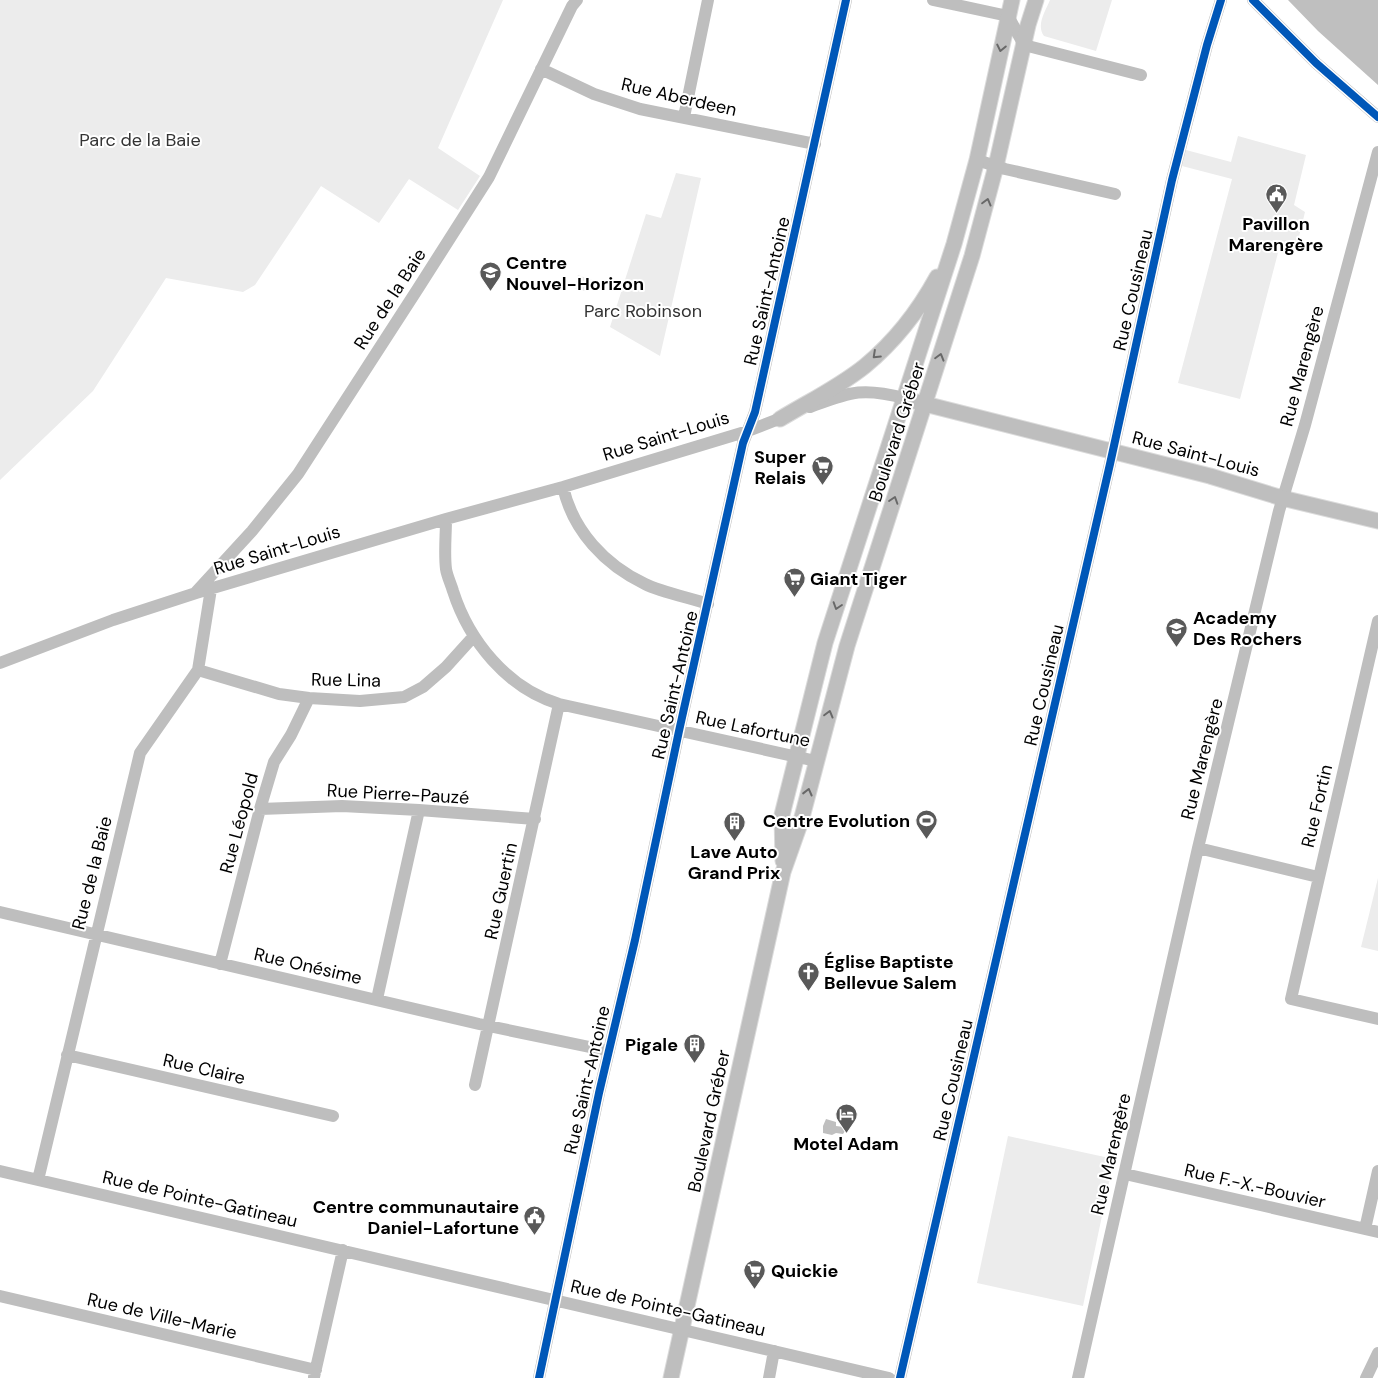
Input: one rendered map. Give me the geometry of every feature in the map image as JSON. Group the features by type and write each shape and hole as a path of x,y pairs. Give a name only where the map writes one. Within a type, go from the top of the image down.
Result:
{"main road":[{"name":"Boulevard Gréber","path":"783,872 782,815 796,756 826,643 954,244 977,160 1012,0"},
{"name":"Boulevard Gréber","path":"672,1378 783,872 802,821 816,761 848,646 972,256 1036,0"},
{"path":"780,419 854,374 882,349 906,323 931,288 954,244"},
{"name":"Rue Saint-Louis","path":"905,398 1210,476 1282,498 1378,521"}],"street":[{"name":"Rue de la Baie","path":"196,593 252,531 292,481 336,417 489,177 572,6 578,0"},
{"path":"684,117 708,0"},
{"name":"Rue Saint-Antoine","path":"540,1378 679,731 743,443 755,412 846,0"},
{"path":"933,0 1008,16 1024,45 1141,74"},
{"name":"Rue Cousineau","path":"900,1378 1112,452 1174,171 1207,45 1221,0"},
{"path":"1253,0 1316,63 1378,117"},
{"name":"Rue Aberdeen","path":"540,70 594,94 640,109 815,144"},
{"name":"Rue Marengère","path":"1078,1378 1198,848 1282,498 1305,425 1378,152"},
{"path":"977,160 1115,194"},
{"name":"Rue Saint-Louis","path":"0,663 112,620 196,593 446,519 563,487 748,431 840,396 860,391 880,392 905,398"},
{"path":"563,487 566,501 584,535 607,560 646,585 708,604"},
{"name":"Rue Lafortune","path":"446,519 446,569 457,603 474,636 502,670 524,688 545,700 559,704 816,761"},
{"name":"Rue de la Baie","path":"38,1180 140,753 198,670 211,589"},
{"name":"Rue Fortin","path":"1378,621 1291,999 1378,1019"},
{"name":"Rue Lina","path":"198,670 280,694 309,698 360,701 404,697 423,688 446,667 474,636"},
{"name":"Rue Léopold","path":"220,964 274,762 291,735 309,698"},
{"name":"Rue Guertin","path":"475,1084 535,820 559,704"},
{"name":"Rue Pierre-Pauzé","path":"260,809 342,806 419,810 535,820"},
{"path":"377,999 419,810"},
{"path":"1198,848 1318,877"},
{"name":"Rue Onésime","path":"0,912 489,1026 609,1051"},
{"name":"Rue Claire","path":"67,1055 333,1116"},
{"name":"Rue de Pointe-Gatineau","path":"0,1171 889,1378"},
{"path":"1372,1230 1378,1171"},
{"name":"Rue F.-X.-Bouvier","path":"1124,1174 1372,1230"},
{"path":"315,1374 343,1250"},
{"name":"Rue de Ville-Marie","path":"0,1296 315,1374"},
{"path":"769,1378 774,1351"},
{"path":"1366,1378 1378,1353"}],"green space":[{"name":"Parc de la Baie","path":"0,0 503,0 438,148 480,176 458,210 409,179 379,223 321,186 255,285 243,292 166,278 93,391 0,480"},
{"path":"1050,0 1112,0 1096,51 1044,36 1041,23"},
{"path":"1238,136 1306,155 1294,205 1305,212 1296,249 1280,245 1240,399 1178,383 1232,179 1182,166 1186,150 1231,162"},
{"name":"Parc Robinson","path":"676,173 701,178 660,356 610,327 646,214 661,218"},
{"path":"578,275 592,280 588,292 574,288"},
{"path":"1378,878 1378,951 1361,947"},
{"path":"1008,1136 1114,1159 1083,1306 977,1283"}],"shaded area":[{"path":"1288,0 1378,0 1378,85 1318,31"},
{"path":"826,1119 836,1122 836,1126 844,1127 845,1131 843,1134 836,1133 832,1135 823,1133"}],"cycle path":[{"path":"539,1378 599,1093 635,940 743,443 755,412 846,0"},
{"path":"900,1378 1110,464 1172,180 1207,45 1221,0"},
{"path":"1253,0 1316,63 1378,117"}],"place":[{"name":"Pavillon Marengère","path":"1276,213"},
{"name":"Centre Nouvel-Horizon","path":"490,292"},
{"name":"Super Relais","path":"822,486"},
{"name":"Giant Tiger","path":"794,598"},
{"name":"Academy Des Rochers","path":"1177,647"},
{"name":"Centre Evolution","path":"926,840"},
{"name":"Lave Auto Grand Prix","path":"734,841"},
{"name":"Église Baptiste Bellevue Salem","path":"808,991"},
{"name":"Pigale","path":"694,1064"},
{"name":"Motel Adam","path":"846,1133"},
{"name":"Centre communautaire Daniel-Lafortune","path":"535,1236"},
{"name":"Quickie","path":"755,1290"}]}
